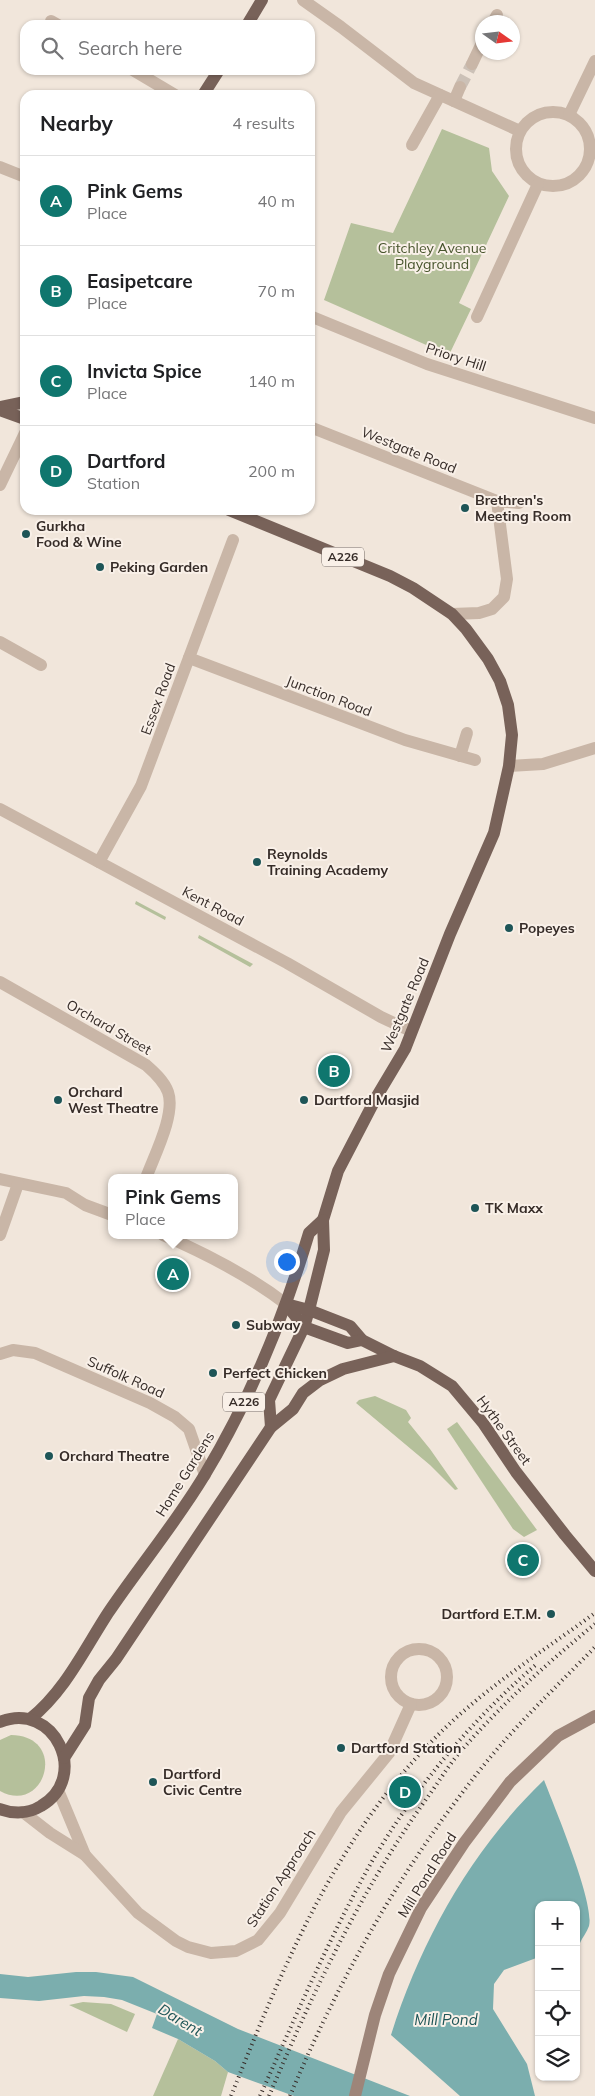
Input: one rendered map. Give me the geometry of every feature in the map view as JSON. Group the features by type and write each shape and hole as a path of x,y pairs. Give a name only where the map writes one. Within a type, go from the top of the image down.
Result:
{"main road":[{"path":"250,20 262,0"},
{"path":"207,90 216,75"},
{"path":"0,409 20,403"},
{"path":"0,409 20,417"},
{"name":"A226","path":"241,515 390,576 413,588 452,614"},
{"name":"Westgate Road","path":"309,1310 324,1250 322,1220 338,1172 377,1096 405,1049 494,833 509,766 512,735 508,705 500,681 488,659 466,629 452,614"},
{"name":"Home Gardens","path":"30,1719 48,1705 72,1672 108,1613 205,1474 238,1414 268,1351 286,1304 309,1232 322,1220"},
{"name":"Hythe Street","path":"286,1304 309,1310 350,1326 362,1340 394,1356 420,1366 452,1386 595,1571"},
{"name":"Hythe Street","path":"286,1304 304,1327 348,1343 362,1340"},
{"name":"A226","path":"64,1758 85,1725 89,1698 99,1680 116,1659 271,1427 270,1400 304,1327 309,1310"},
{"path":"271,1427 292,1409 303,1393 320,1380 343,1369 394,1356"},
{"path":"0,1722 8,1718 30,1719 40,1723 53,1733 59,1742 64,1758 64,1776 58,1790 47,1802 23,1812 0,1809"}],"street":[{"path":"303,0 341,26 414,83 520,131"},
{"path":"472,64 475,58"},
{"path":"569,115 595,61"},
{"path":"141,75 166,90"},
{"path":"454,101 460,87"},
{"path":"412,145 440,95"},
{"path":"558,112 569,115 578,121 590,141 591,165 572,182 561,186 538,184 528,177 520,167 516,149 520,131 536,116 558,112"},
{"path":"0,167 20,175"},
{"path":"477,317 538,184"},
{"name":"Priory Hill","path":"315,318 427,364 595,418"},
{"name":"Westgate Road","path":"315,429 497,501 519,503"},
{"path":"0,485 20,443"},
{"path":"452,614 479,613 492,609 504,597 507,579 497,501"},
{"name":"Essex Road","path":"99,862 141,786 233,540"},
{"path":"0,642 41,665"},
{"name":"Junction Road","path":"189,658 405,740 475,760"},
{"path":"460,756 466,733"},
{"path":"509,766 543,764 595,748"},
{"name":"Kent Road","path":"0,809 322,982 380,1017 411,1031"},
{"name":"Orchard Street","path":"0,982 146,1065 157,1074 168,1091 171,1109 147,1174"},
{"path":"0,1179 66,1192 85,1205 108,1214"},
{"path":"0,1235 18,1184"},
{"name":"Hythe Street","path":"172,1239 229,1266 286,1304"},
{"name":"Suffolk Road","path":"0,1354 13,1350 35,1353 150,1403 175,1417 189,1429 205,1474"},
{"path":"416,1648 430,1651 444,1663 447,1676 446,1685 441,1694 431,1702 422,1705 411,1704 396,1693 390,1679 392,1667 404,1652 416,1648"},
{"name":"Station Approach","path":"23,1812 50,1833 85,1854 138,1913 176,1941 194,1949 211,1952 224,1953 247,1947 258,1940 280,1913 341,1812 389,1753 411,1704"},
{"name":"Mill Pond Road","path":"356,2096 374,2016 388,1974 426,1900 464,1843 510,1782 558,1736 595,1716"},
{"name":"Station Approach","path":"58,1790 85,1854"}],"green space":[{"name":"Critchley Avenue Playground","path":"442,129 489,148 492,171 509,196 459,303 471,309 449,355 324,300 351,223 393,233"},
{"path":"136,901 166,917 165,920 135,904"},
{"path":"199,935 253,964 250,967 198,938"},
{"path":"375,1396 406,1410 411,1418 408,1422 458,1489 455,1490 430,1465 356,1403 359,1400"},
{"path":"457,1422 537,1530 524,1537 513,1529 447,1429"},
{"path":"11,1735 29,1739 40,1748 45,1760 44,1773 39,1785 29,1793 16,1796 0,1791 0,1740"},
{"path":"83,2002 111,2004 135,2014 127,2032 69,2005"},
{"path":"178,2039 215,2061 228,2072 221,2096 153,2096"}],"water":[{"name":"Mill Pond","path":"544,1780 580,1877 586,1897 589,1926 580,1943 580,1901 535,1901 535,1958 504,1970 494,1984 493,2009 527,2064 535,2096 460,2096 391,2035 417,1965 452,1898 472,1866 518,1807"},
{"name":"Darent","path":"96,1972 133,1977 238,2029 410,2096 294,2096 228,2072 215,2061 178,2039 152,2028 157,2014 122,2000 84,1996 39,2001 0,1998 0,1974 28,1977"}],"tunnel":[{"path":"460,87 472,64"}],"railway":[{"path":"231,2096 272,1997 317,1902 373,1812 405,1770 442,1731 516,1669 595,1613"},
{"path":"269,2096 321,1980 360,1905 403,1833 451,1763 508,1701 595,1624"},
{"path":"290,2096 353,1963 402,1879 458,1798 488,1760 527,1716 595,1647"},
{"path":"260,2096 341,1920 388,1835 446,1756 491,1707 538,1663"}],"place":[{"name":"Brethren's Meeting Room","path":"465,508"},
{"name":"Gurkha Food & Wine","path":"26,534"},
{"name":"Peking Garden","path":"100,567"},
{"name":"Reynolds Training Academy","path":"257,862"},
{"name":"Popeyes","path":"509,928"},
{"name":"Easipetcare","path":"334,1071"},
{"name":"Orchard West Theatre","path":"58,1100"},
{"name":"Dartford Masjid","path":"304,1100"},
{"name":"TK Maxx","path":"475,1208"},
{"name":"Pink Gems","path":"173,1274"},
{"name":"Subway","path":"236,1325"},
{"name":"Perfect Chicken","path":"213,1373"},
{"name":"Orchard Theatre","path":"49,1456"},
{"name":"Invicta Spice","path":"523,1560"},
{"name":"Dartford E.T.M.","path":"551,1614"},
{"name":"Dartford Station","path":"341,1748"},
{"name":"Dartford Civic Centre","path":"153,1782"},
{"name":"Dartford","path":"405,1792"}]}
